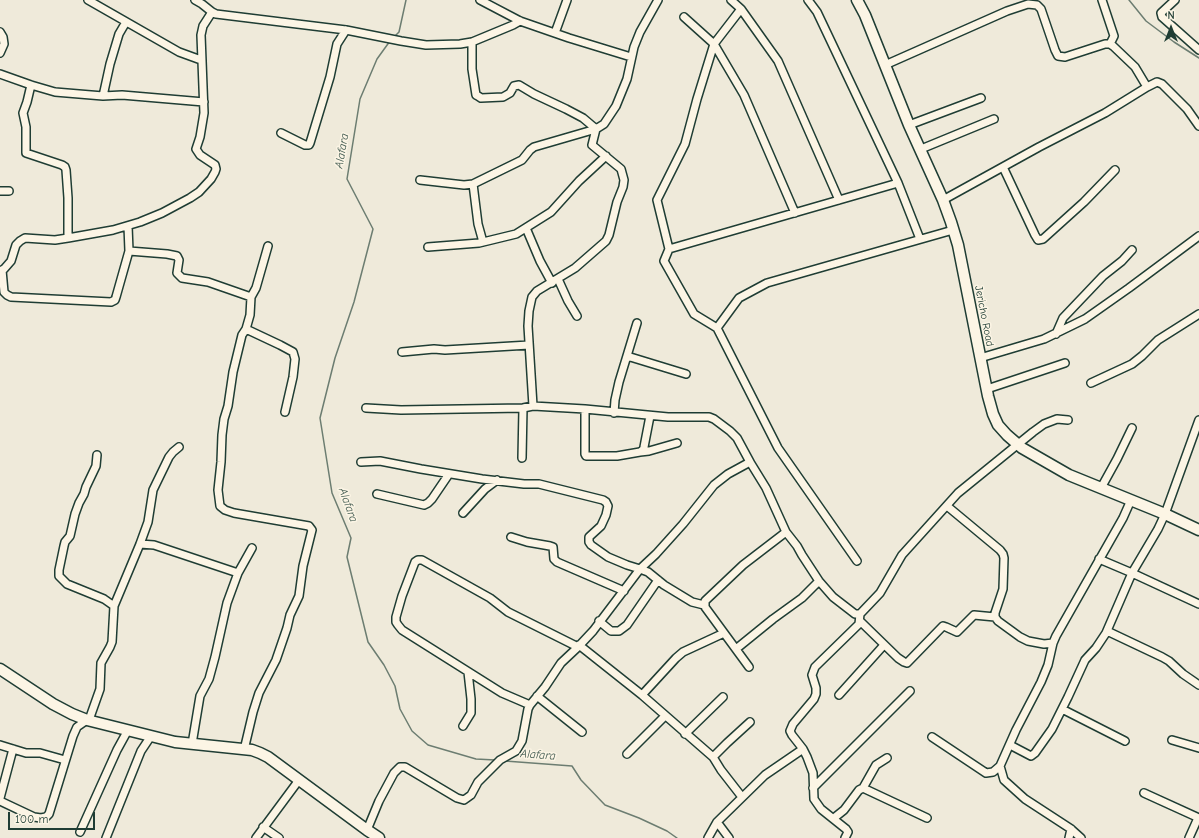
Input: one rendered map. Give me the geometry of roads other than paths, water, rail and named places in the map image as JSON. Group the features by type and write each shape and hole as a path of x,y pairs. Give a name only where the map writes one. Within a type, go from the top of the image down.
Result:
{"street":[{"path":"88,0 179,52 201,60"},
{"path":"195,0 216,14 346,30 426,45 460,44 472,42 520,21"},
{"path":"480,0 520,21 631,57"},
{"path":"555,33 568,0"},
{"path":"420,180 464,185 473,184 522,160 530,150 534,148 596,129 604,124 616,106 627,79 631,57 640,32 658,0"},
{"path":"731,0 740,9 778,61 840,200"},
{"path":"808,0 817,12 898,183 920,239"},
{"name":"Jericho Road","path":"857,0 865,15 909,125 943,200 958,245 980,358 993,414 998,425 1018,445 1069,475 1165,514 1199,530"},
{"path":"1102,0 1114,36 1110,44"},
{"path":"1176,0 1161,14 1162,17 1199,50"},
{"path":"885,65 1007,11 1028,4 1037,6 1040,9 1058,56 1065,57 1105,44 1110,44 1135,67 1147,87"},
{"path":"740,9 714,44 697,99 686,144 657,200 669,249 664,261 694,314 717,328 778,448 857,561"},
{"path":"128,226 129,251 116,297 111,302 11,297 4,292 1,271 11,261 16,245 25,238 55,240 113,230 140,222 162,213 190,198 199,192 216,172 215,165 200,155 196,149 200,137 204,113 201,35 203,26 212,12"},
{"path":"684,17 714,44 744,95 795,213"},
{"path":"103,96 110,64 119,34 126,22"},
{"path":"281,133 309,145 330,76 337,44 346,30"},
{"path":"0,32 3,37 4,44 0,52"},
{"path":"472,42 472,69 476,95 481,98 503,97 510,93 514,86 519,85 583,118 596,129"},
{"path":"0,74 55,92 103,96 122,95 204,102"},
{"path":"943,200 1105,113 1157,82 1160,82 1187,109 1199,126"},
{"path":"31,85 23,113 26,128 26,153 65,167 68,198 68,238"},
{"path":"909,125 981,98"},
{"path":"921,149 994,119"},
{"path":"533,406 528,326 532,297 537,291 575,268 606,240 609,235 624,180 621,169 592,145 596,129"},
{"path":"428,247 483,242 516,234 551,212 579,181 606,156"},
{"path":"1003,167 1038,240 1043,239 1084,202 1115,170"},
{"path":"669,249 898,183"},
{"path":"473,184 478,224 483,242"},
{"path":"0,191 9,191"},
{"path":"526,228 540,261 555,281 576,316"},
{"path":"717,328 739,298 767,283 953,230"},
{"path":"980,358 1044,339 1085,319 1197,240"},
{"path":"244,750 259,693 276,660 290,615 299,596 312,530 309,526 234,513 224,510 220,506 218,490 224,419 242,335 246,329 250,315 251,297 256,288 268,246"},
{"path":"1056,334 1059,325 1067,314 1103,276 1122,261 1132,250"},
{"path":"129,251 177,256 179,260 177,273 180,277 208,282 251,297"},
{"path":"1091,383 1132,364 1158,340 1199,314"},
{"path":"614,412 619,382 637,323"},
{"path":"246,329 293,352 292,383 285,412"},
{"path":"402,352 434,349 445,350 529,345"},
{"path":"626,356 686,374"},
{"path":"987,389 1066,363"},
{"path":"366,408 401,410 523,408 533,406 585,409 650,416 702,416 714,419 737,438 766,488 786,532 797,546 819,581 832,597 860,618 884,645 904,662 907,663 943,626 957,632 975,614 995,617 998,621 1028,641 1044,644 1053,643"},
{"path":"522,458 523,408"},
{"path":"585,409 586,456 617,456 649,451 677,443"},
{"path":"640,452 644,447 650,416"},
{"path":"845,838 848,832 846,829 821,809 814,799 813,773 807,756 790,731 793,724 814,699 816,694 816,688 812,675 813,671 859,624 860,618 880,593 902,555 958,493 1044,424 1057,418 1068,420"},
{"path":"1010,745 1031,756 1035,753 1052,729 1085,660 1096,648 1107,631 1132,573 1158,529 1165,514 1199,420"},
{"path":"1101,488 1132,428"},
{"path":"13,748 0,800 34,817 46,817 73,736 77,727 88,720 100,689 101,663 112,642 114,606 148,522 153,490 169,457 179,447"},
{"path":"97,455 96,466 79,503 70,536 65,542 59,570 60,576 67,584 104,599 114,606"},
{"path":"361,462 380,461 482,479 524,484 539,484 603,500 608,506 606,515 601,526 589,537 589,542 594,548 627,565 640,568 648,572 692,602 704,605 749,667"},
{"path":"367,830 379,801 394,773 400,767 406,767 457,798 464,800 470,795 478,782 500,760 516,751 522,742 530,704 545,687 560,663 593,631 640,568 656,554 714,485 728,474 750,462"},
{"path":"377,494 424,505 432,499 449,474"},
{"path":"463,512 497,480"},
{"path":"932,737 986,773 993,772 1000,766 1016,730 1041,682 1051,655 1053,643 1123,518 1130,500"},
{"path":"946,506 1003,554 1003,589 995,617"},
{"path":"704,605 705,601 743,565 786,532"},
{"path":"510,537 550,546 552,547 554,559 557,562 624,591"},
{"path":"140,544 154,545 238,573"},
{"path":"192,744 200,696 215,658 227,603 238,573 252,548"},
{"path":"1099,559 1199,604"},
{"path":"530,704 502,693 402,630 396,622 396,617 402,596 417,560 422,560 490,598 508,612 578,646 642,695 713,757 742,797"},
{"path":"599,621 610,631 618,631 627,625 658,580"},
{"path":"736,649 802,598 819,581"},
{"path":"1107,631 1169,661 1183,674 1199,685"},
{"path":"642,695 683,652 724,633"},
{"path":"840,695 884,645"},
{"path":"0,669 53,704 88,720 175,742 260,753 268,757 379,838"},
{"path":"464,726 471,713 472,700 468,672"},
{"path":"813,788 910,691"},
{"path":"537,696 582,732"},
{"path":"685,734 723,697"},
{"path":"1062,709 1125,740"},
{"path":"627,754 665,716"},
{"path":"713,757 726,743 750,722"},
{"path":"80,832 116,750 128,730"},
{"path":"106,838 141,751 151,736"},
{"path":"1172,740 1199,748"},
{"path":"0,744 26,753 40,753 65,760"},
{"path":"708,838 717,822 765,775 803,748"},
{"path":"834,818 844,810 859,790 863,788 876,765 887,758"},
{"path":"1000,766 1004,780 1025,799 1072,829 1081,838"},
{"path":"256,838 299,780"},
{"path":"863,788 927,818"},
{"path":"1144,793 1198,818 1189,838"},
{"path":"717,822 729,838"},
{"path":"264,827 280,838"},
{"path":"1069,838 1072,829"}],"waterway":[{"name":"Alafara","path":"394,37 399,32 406,0"},
{"path":"1129,0 1146,21 1199,58"},
{"name":"Alafara","path":"390,41 377,59 360,99 347,179 373,229 354,302 335,358 320,418 332,493 351,538 347,557 368,642 384,665 395,686 400,709 412,731 428,745 476,759 495,760"},
{"name":"Alafara","path":"505,761 572,766 581,780 605,805 639,818 667,831 677,838"}]}
